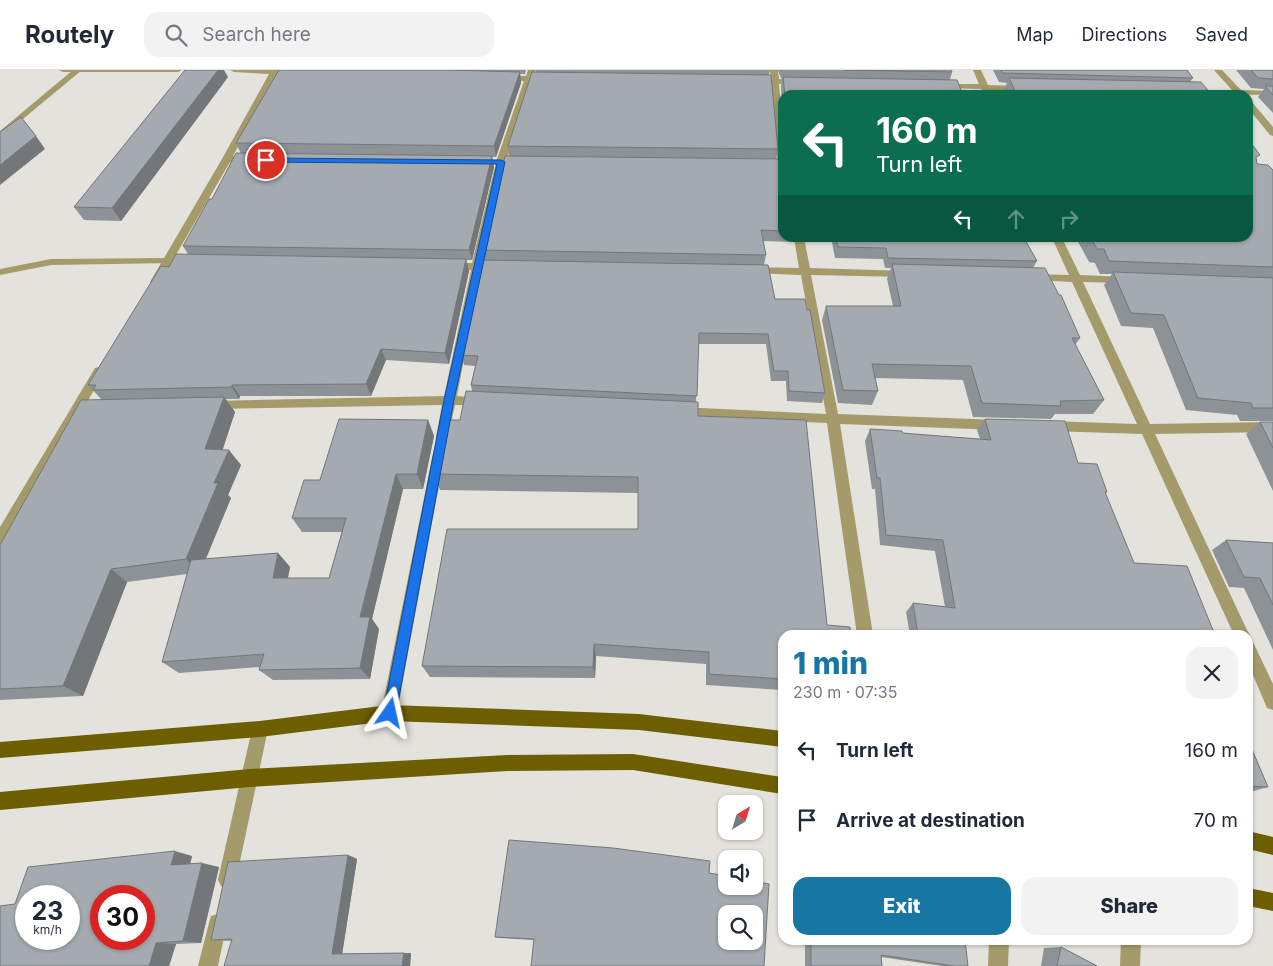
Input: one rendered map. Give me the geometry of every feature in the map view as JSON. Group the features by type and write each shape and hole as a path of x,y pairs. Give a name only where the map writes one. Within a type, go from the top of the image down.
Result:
{"main road":[{"path":"0,750 260,729 390,713 639,722 778,739"},
{"path":"0,801 250,778 507,763 633,762 778,785"},
{"path":"1253,841 1273,846"},
{"path":"1253,898 1273,902"}],"street":[{"path":"63,70 178,70"},
{"path":"0,136 78,70"},
{"path":"234,70 304,72"},
{"path":"774,70 778,144"},
{"path":"977,70 986,90"},
{"path":"1218,70 1236,90"},
{"path":"147,294 172,261 275,71"},
{"path":"490,78 531,74 559,79"},
{"path":"390,713 449,400 477,266 501,162 531,74"},
{"path":"746,81 805,82"},
{"path":"935,86 976,90"},
{"path":"1002,90 1033,88"},
{"path":"1253,94 1273,93"},
{"path":"1253,109 1273,133"},
{"path":"227,159 266,160"},
{"path":"800,242 833,420 864,630"},
{"path":"1059,242 1148,429 1240,630"},
{"path":"0,272 51,262 172,261"},
{"path":"437,266 507,267"},
{"path":"736,270 916,274"},
{"path":"1016,276 1135,280"},
{"path":"0,540 75,409 106,360"},
{"path":"203,406 449,400 498,403"},
{"path":"75,409 95,409"},
{"path":"666,411 833,420 1010,425"},
{"path":"1040,426 1148,429 1273,427"},
{"path":"1253,657 1273,702"},
{"path":"208,966 260,729"},
{"path":"998,966 999,945"},
{"path":"1130,966 1131,945"}],"building":[{"path":"185,70 218,70 112,208 74,207"},
{"path":"279,70 520,72 494,146 236,143"},
{"path":"844,70 951,70 952,72"},
{"path":"1001,70 1187,70 1193,78 1003,73"},
{"path":"1251,70 1273,70 1273,79 1258,78"},
{"path":"532,72 771,75 778,149 508,146"},
{"path":"783,77 957,80 961,90 784,90"},
{"path":"1009,78 1201,82 1208,90 1015,90"},
{"path":"1265,86 1273,86 1273,95"},
{"path":"21,117 36,136 0,165 0,132"},
{"path":"1253,146 1260,155 1256,157 1257,164 1268,165 1273,170 1273,267 1109,261 1104,249 1097,249 1093,242 1253,242"},
{"path":"236,153 492,156 469,250 183,246 209,199 212,199"},
{"path":"505,156 778,159 778,231 761,230 766,255 483,250"},
{"path":"837,242 1026,242 1037,261 888,258 886,248 838,247"},
{"path":"176,254 466,259 445,353 381,349 366,384 232,385 232,387 93,390 96,385 88,385 161,266 169,267"},
{"path":"481,260 768,265 775,299 805,299 807,310 810,310 825,393 789,391 788,371 774,371 768,334 699,333 697,396 471,385 478,356 461,355"},
{"path":"892,264 1045,268 1059,295 1061,295 1080,338 1072,338 1104,400 1060,401 1061,406 982,403 971,366 872,364 878,391 843,390 826,306 901,306"},
{"path":"1113,272 1273,278 1273,408 1253,408 1251,403 1198,398 1164,315 1131,313"},
{"path":"466,391 698,402 698,416 806,420 827,625 850,627 850,630 778,630 778,679 709,674 709,652 594,644 593,667 422,666 447,529 638,529 638,477 434,474 444,420 460,420"},
{"path":"224,397 205,449 229,450 214,483 218,483 186,559 111,569 63,686 0,689 0,545 81,400"},
{"path":"339,419 428,420 417,474 396,474 360,617 370,617 360,668 259,670 264,654 162,662 191,560 278,553 273,578 329,578 346,518 292,518 304,480 320,480"},
{"path":"985,419 1065,421 1078,463 1097,464 1107,492 1105,492 1134,563 1187,566 1213,630 917,630 913,603 955,608 943,540 886,535 880,478 877,478 870,429 991,440"},
{"path":"1260,422 1273,422 1273,448"},
{"path":"1226,540 1273,543 1273,605 1260,578 1244,577"},
{"path":"1253,752 1268,787 1253,786"},
{"path":"509,840 613,848 710,861 709,873 718,875 718,895 763,895 763,883 769,884 764,966 531,966 534,939 495,937"},
{"path":"175,851 171,865 202,863 183,941 156,943 155,946 155,885 90,885 90,950 154,950 149,966 0,966 0,906 15,904 15,950 80,950 80,885 22,885 28,867"},
{"path":"348,855 332,954 404,953 402,966 224,966 232,939 211,940 228,862"},
{"path":"811,945 966,945 968,966 954,966 881,955 882,966 811,966"},
{"path":"1061,947 1097,966 1057,966"}],"route":[{"path":"266,160 501,162 449,400 390,713"}]}
